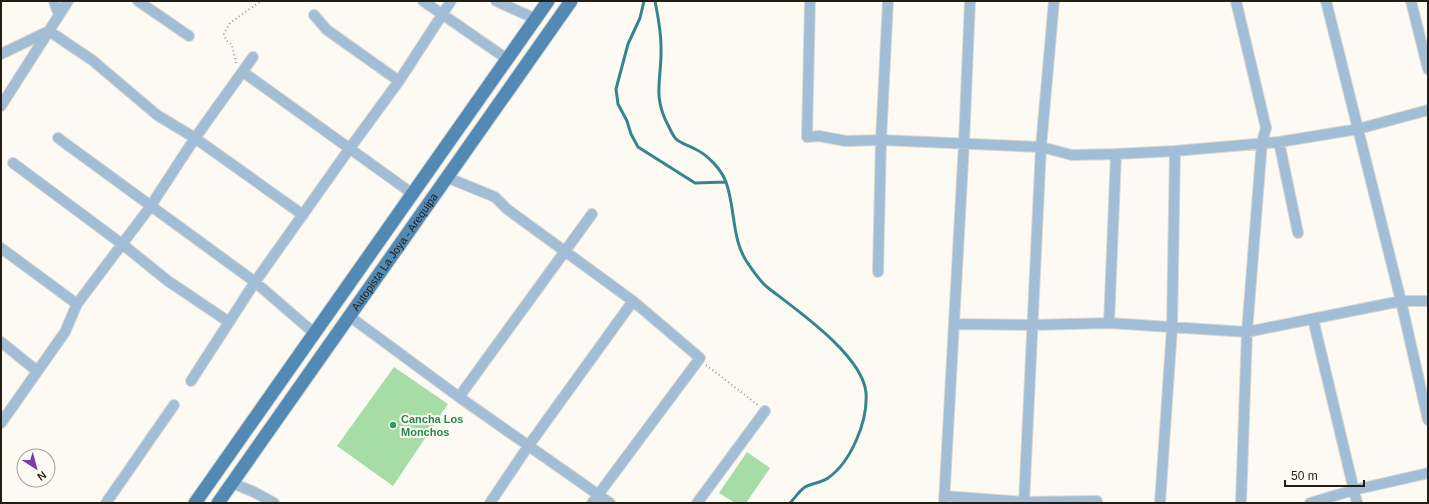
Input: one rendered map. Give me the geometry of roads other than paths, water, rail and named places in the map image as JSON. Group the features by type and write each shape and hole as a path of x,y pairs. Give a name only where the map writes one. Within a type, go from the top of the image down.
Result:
{"main road":[{"name":"Autopista La Joya - Arequipa","path":"195,503 548,1"},
{"name":"Autopista La Joya - Arequipa","path":"218,503 446,177 572,1"}],"street":[{"path":"54,1 59,15"},
{"path":"1,106 68,1"},
{"path":"138,1 189,36"},
{"path":"423,1 507,60"},
{"path":"191,381 255,282 399,81 451,1"},
{"path":"496,1 536,19"},
{"path":"810,1 807,137 819,136 846,141 881,140 1041,147 1072,155 1175,152 1262,142 1279,142 1358,129 1428,110"},
{"path":"878,272 881,140 888,1"},
{"path":"970,1 964,143 944,500 1024,502 1097,501"},
{"path":"1024,502 1034,325 1041,147 1054,1"},
{"path":"1236,1 1266,128 1262,142 1247,332 1241,503"},
{"path":"1326,1 1401,301 1428,420"},
{"path":"1411,1 1428,69"},
{"path":"314,15 327,30 399,81"},
{"path":"1,54 49,31"},
{"path":"49,31 92,60 157,115 195,138 303,215"},
{"path":"1,423 65,332 77,304 150,207 195,138 253,57"},
{"path":"243,72 413,194"},
{"path":"58,138 150,207 255,282 314,333"},
{"path":"1279,142 1298,233"},
{"path":"1160,503 1172,328 1175,152"},
{"path":"1109,323 1116,154"},
{"path":"13,163 122,244 168,281 230,322"},
{"path":"446,177 495,197 506,209 632,301 700,358 595,499"},
{"path":"459,397 564,250 592,214"},
{"path":"1,248 77,304"},
{"path":"490,503 529,445 632,301"},
{"path":"954,324 1034,325 1109,323 1247,332 1401,301 1428,301"},
{"path":"349,316 459,397 529,445 595,499 610,503"},
{"path":"1313,319 1357,503"},
{"path":"1,342 37,371"},
{"path":"106,503 174,405"},
{"path":"697,503 765,411"},
{"path":"1310,503 1354,490 1428,473"},
{"path":"232,483 254,492 274,503"}],"waterway":[{"path":"644,1 640,18 628,44 616,89 618,104 627,121 631,134 638,147 695,183 726,182"},
{"path":"655,1 661,41 659,87 660,105 675,138 705,155 721,172 729,193 739,246 743,256 762,282 826,334 841,349 862,378 866,393 866,404 861,428 851,451 844,462 828,478 803,489 790,503"}],"place":[{"name":"Cancha Los Monchos","path":"393,425"}]}
